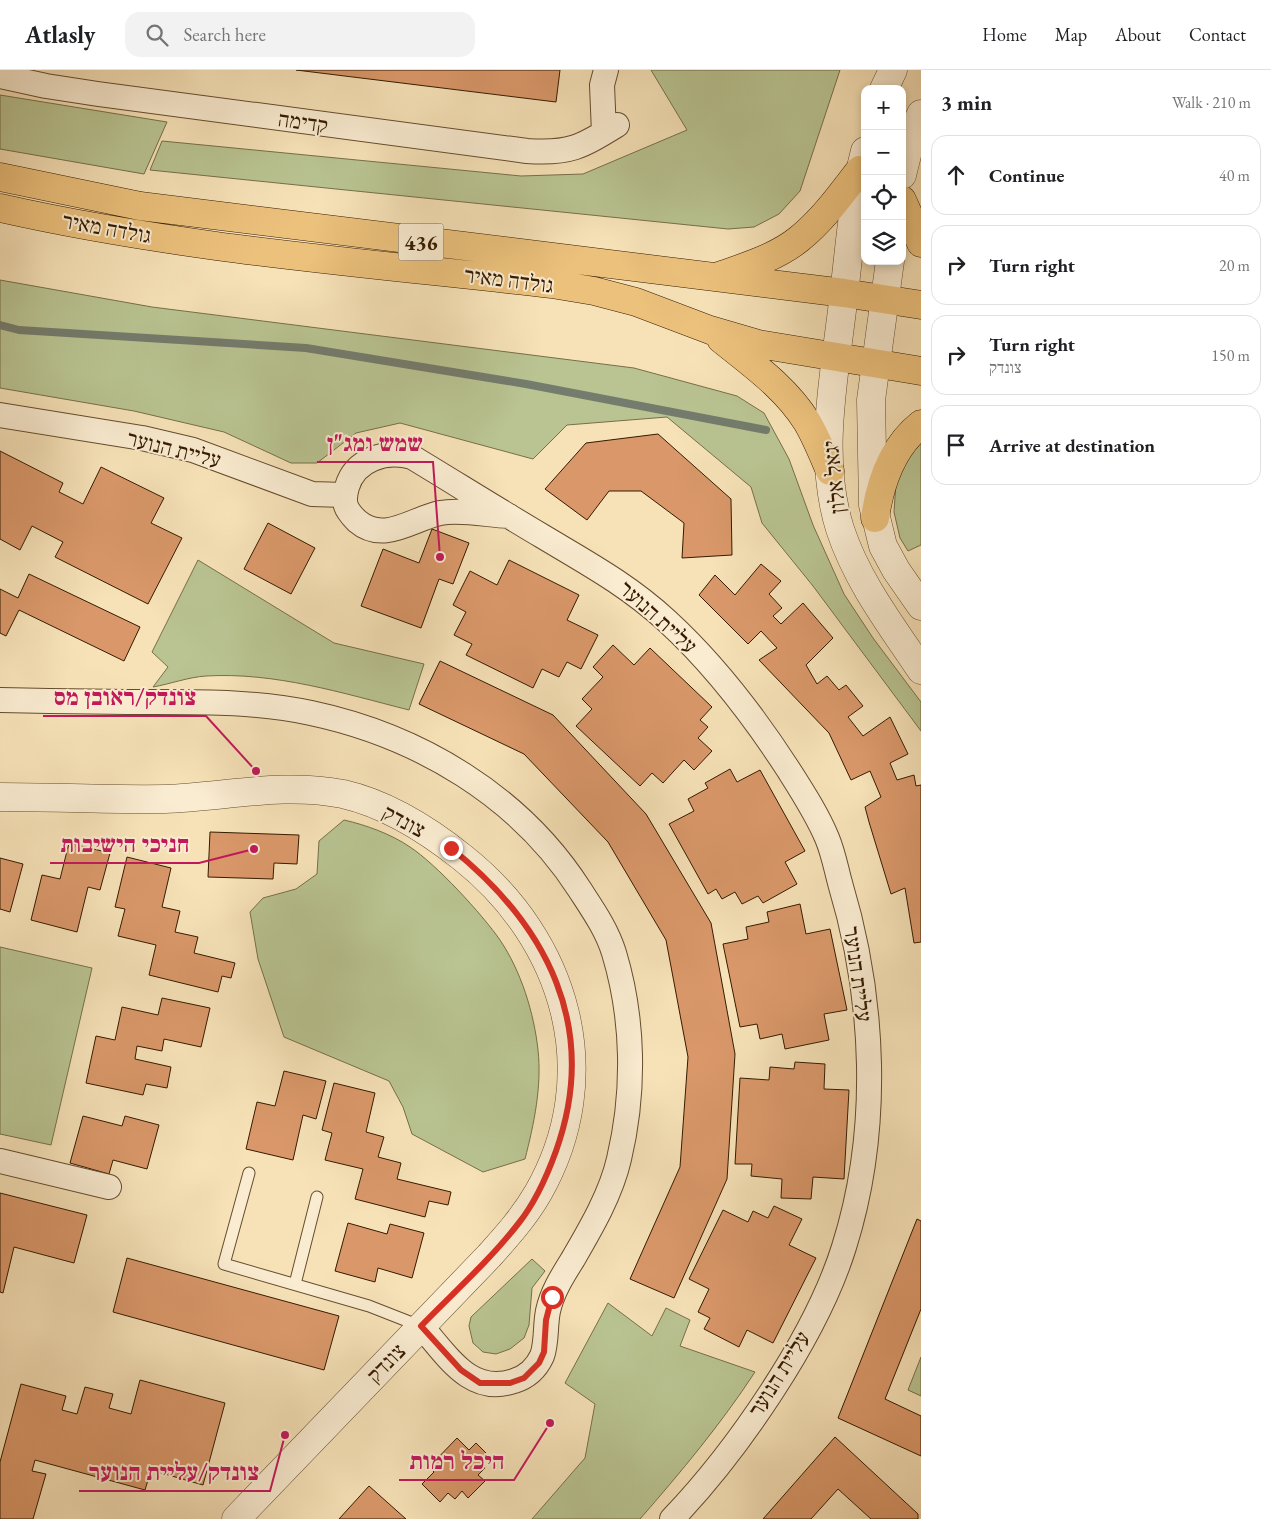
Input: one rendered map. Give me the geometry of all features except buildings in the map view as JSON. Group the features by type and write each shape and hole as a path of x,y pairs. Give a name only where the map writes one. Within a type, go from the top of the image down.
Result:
{"main road":[{"path":"714,278 744,267 798,241 832,206 861,162"},
{"name":"גולדה מאיר","path":"0,178 140,206 844,293 921,305"},
{"name":"גולדה מאיר","path":"0,208 103,229 191,242 542,283 594,291 636,302 710,330 758,344 921,371"},
{"path":"906,209 921,243"},
{"path":"710,330 764,374 789,399 807,422 830,471"},
{"path":"875,518 879,492 887,469 899,447 921,424"}],"street":[{"name":"קדימה","path":"0,76 46,86 98,94 527,152 556,153 583,146 611,129 602,85 606,70"},
{"path":"886,85 893,70"},
{"path":"906,159 913,131 921,114"},
{"name":"יגאל אלון","path":"861,167 844,293 830,425 830,471 833,502 852,560 866,588 921,670"},
{"name":"יגאל אלון","path":"889,265 871,400 871,455 875,518 883,546 896,570 921,606"},
{"name":"עליית הנוער","path":"0,415 142,438 193,450 312,494 344,495"},
{"name":"עליית הנוער","path":"509,516 440,513 395,530 375,531 363,526 353,518 346,506 344,495 353,473 360,465 385,455 400,454 412,457 615,578 667,620 716,670 760,727 804,795 827,839 857,945 870,1088 857,1199 844,1249 825,1298 768,1397 727,1452 672,1519"},
{"path":"0,700 268,704 352,724 394,738 482,785 512,810 545,842 573,879 598,917 613,951 625,999 630,1051 628,1099 619,1160 604,1201 552,1297 546,1320 544,1352 534,1369 524,1378 510,1383 480,1383 461,1370 421,1326"},
{"name":"צונדק","path":"0,797 166,799 275,789 316,789 346,795 384,808 444,844 482,873 532,934 550,966 563,1004 571,1039 571,1098 552,1161 539,1192 518,1224 236,1519"},
{"path":"0,1161 109,1187"}],"lane":[{"path":"249,1173 224,1264 369,1306 421,1326"},
{"path":"295,1284 317,1197"}],"green space":[{"path":"651,70 840,70 800,191 779,214 754,227 728,229 150,170 162,141 521,176 583,174 687,130"},
{"path":"0,95 167,122 144,174 0,149"},
{"path":"0,280 152,307 634,368 737,396 764,413 789,459 813,525 844,594 873,638 921,702 921,731 813,586 762,523 751,487 667,417 567,425 533,459 400,423 356,433 317,463 291,463 224,432 134,411 0,388"},
{"path":"921,442 921,545 908,551 900,538 894,512 896,483 907,452"},
{"path":"198,560 334,643 424,664 409,710 308,685 257,677 206,676 153,687 168,667 152,652"},
{"path":"344,820 387,834 403,842 421,855 445,877 492,929 514,965 530,1007 539,1064 536,1105 525,1159 483,1172 412,1134 403,1107 389,1081 284,1037 258,959 250,912 263,898 296,889 317,874 319,841"},
{"path":"0,947 92,968 51,1145 0,1134"},
{"path":"532,1259 545,1271 532,1288 529,1325 524,1338 510,1349 496,1354 483,1352 473,1343 469,1326 471,1317"},
{"path":"608,1303 652,1336 666,1308 690,1320 680,1346 755,1372 700,1447 640,1519 532,1519 585,1458 595,1404 565,1383"},
{"path":"921,1357 921,1396 908,1390"}],"waterway":[{"path":"0,325 19,330 306,348 526,384 766,430"}],"place":[{"name":"שמש ומג\"ן","path":"440,557"},
{"name":"צונדק/ראובן מס","path":"256,771"},
{"name":"חניכי הישיבות","path":"254,849"},
{"name":"היכל רמות","path":"550,1423"},
{"name":"צונדק/עליית הנוער","path":"285,1435"}],"route":[{"path":"451,848 482,873 508,903 532,934 550,966 563,1004 571,1039 571,1098 562,1135 539,1192 518,1224 421,1326 461,1370 480,1383 510,1383 524,1378 539,1363 544,1352 546,1320 552,1297"}]}
